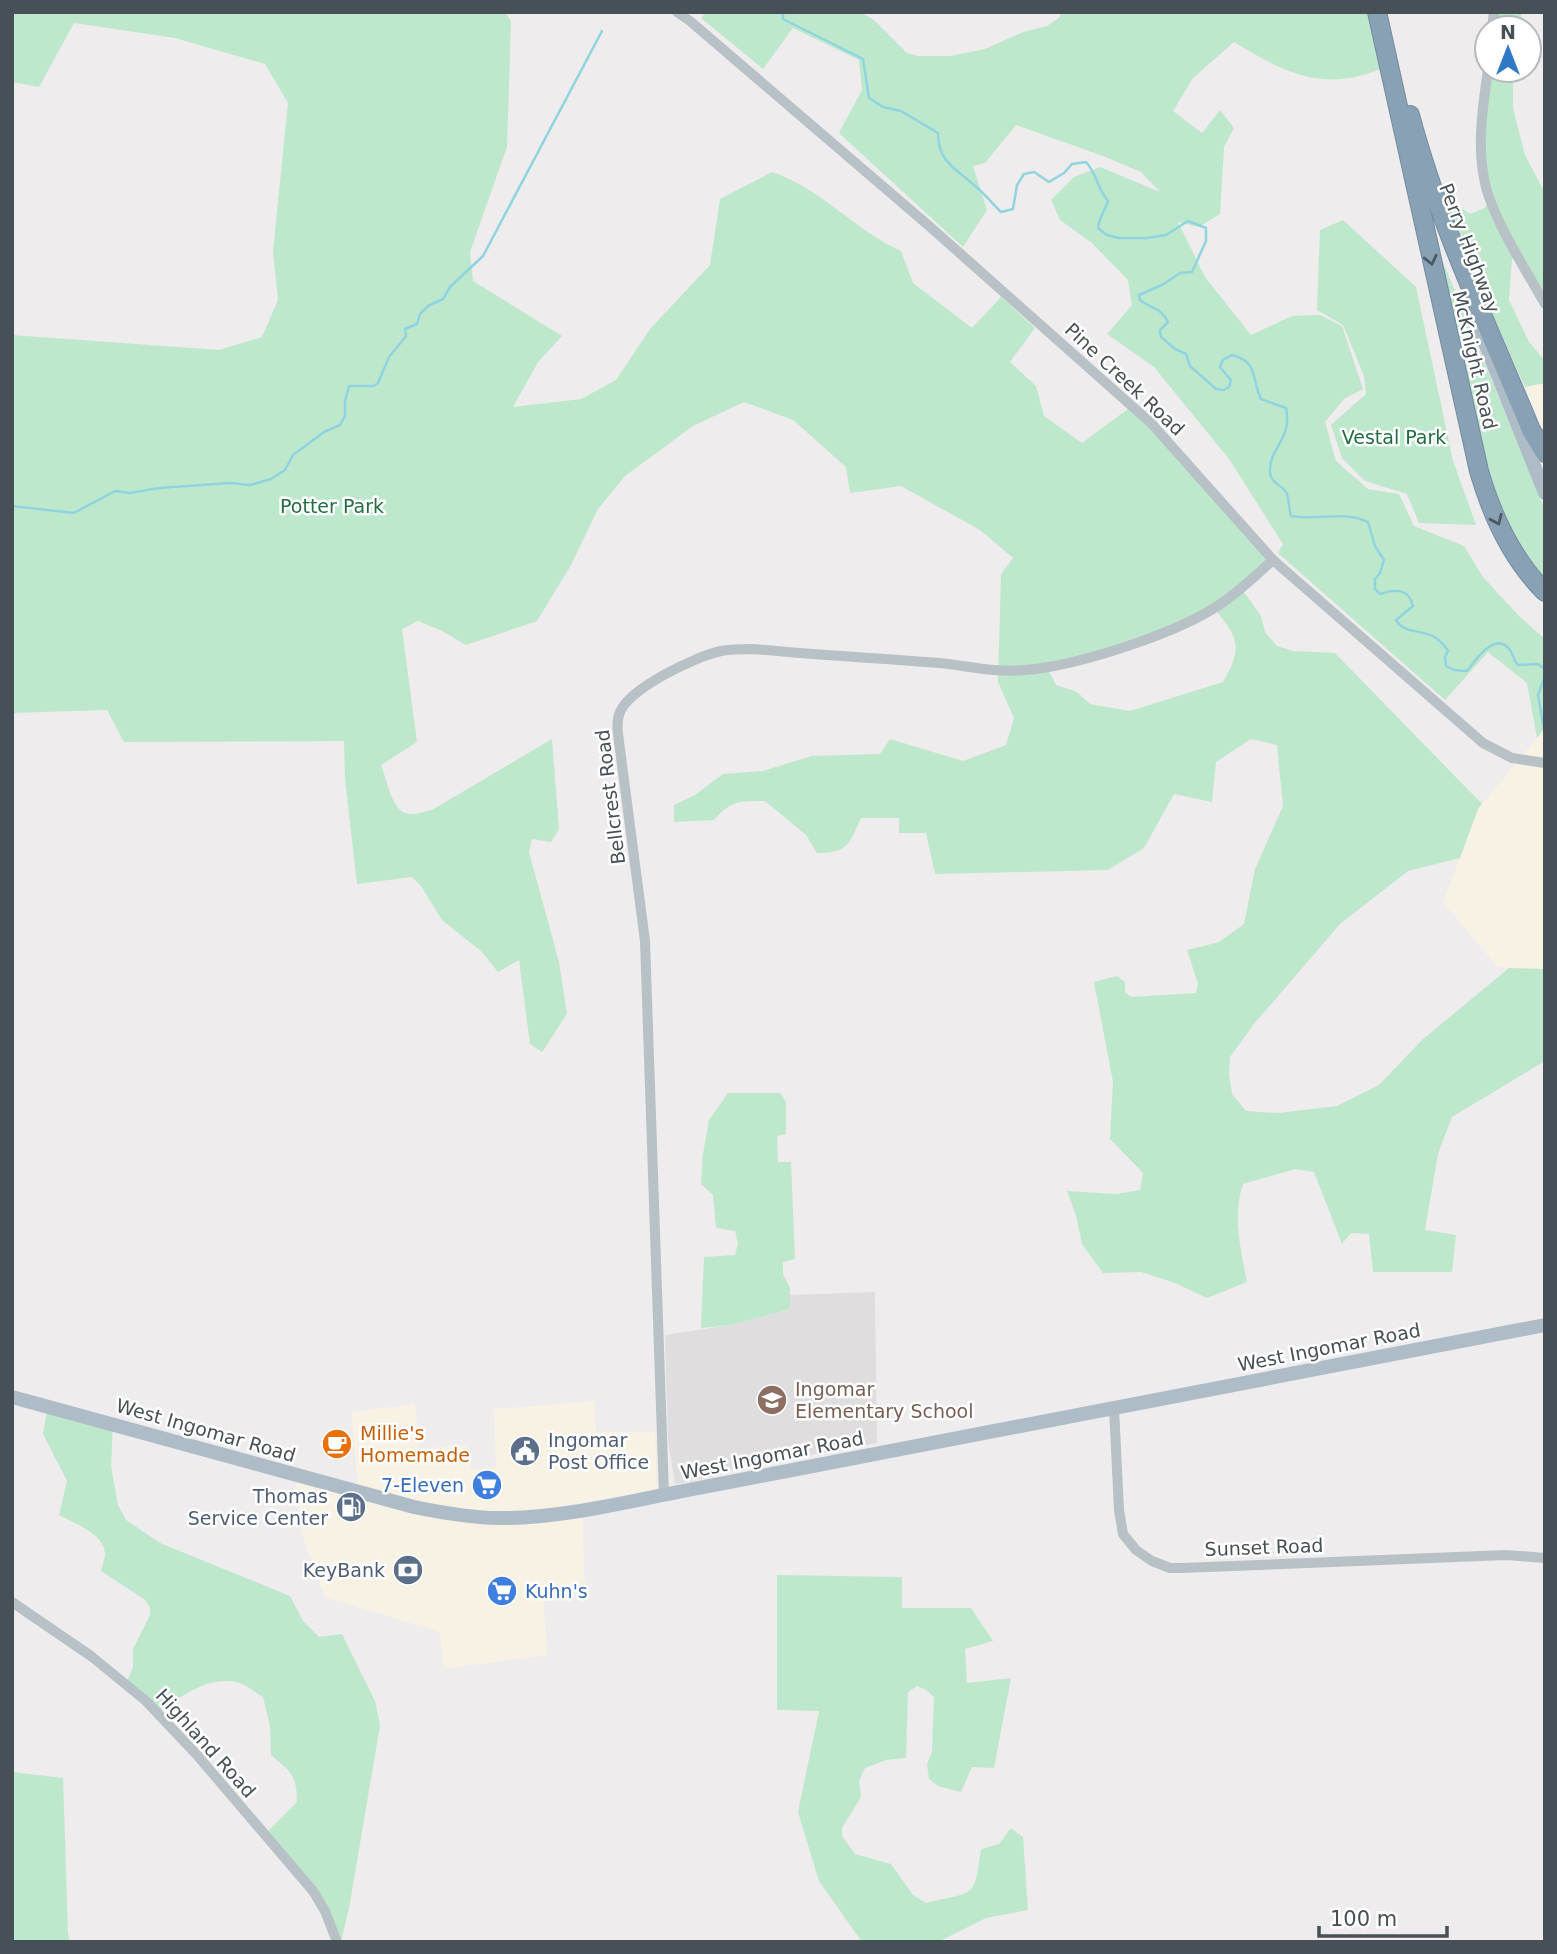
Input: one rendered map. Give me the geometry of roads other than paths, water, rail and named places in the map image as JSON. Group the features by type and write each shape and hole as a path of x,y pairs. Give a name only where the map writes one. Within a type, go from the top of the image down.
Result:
{"highway":[{"name":"Perry Highway","path":"1377,12 1401,122"},
{"name":"Perry Highway","path":"1388,12 1408,106 1431,182 1531,430"},
{"name":"McKnight Road","path":"1401,122 1483,485 1504,537 1520,563 1545,592"},
{"path":"1531,430 1545,453"}],"main road":[{"name":"Perry Highway","path":"1401,122 1443,239 1545,493"},
{"name":"Perry Highway","path":"1531,430 1545,463"},
{"name":"West Ingomar Road","path":"12,1397 414,1507 454,1515 535,1517 664,1495 1545,1325"}],"street":[{"name":"Pine Creek Road","path":"677,12 690,20 928,225 1151,423 1273,560 1483,743 1512,758 1545,763"},
{"path":"1487,84 1481,149 1490,201 1545,304"},
{"name":"Bellcrest Road","path":"664,1495 645,941 618,734 617,724 621,710 637,693 684,664 731,649 926,662 998,670 1023,671 1046,667 1110,650 1199,617 1229,598 1273,560"},
{"name":"Sunset Road","path":"1114,1408 1119,1510 1123,1534 1136,1550 1161,1565 1182,1568 1492,1556 1545,1558"},
{"name":"Highland Road","path":"12,1601 92,1656 158,1713 313,1891 325,1911 337,1942"}],"waterway":[{"path":"783,12 783,19 863,59 869,98 883,107 901,111 938,133 944,158 1001,212 1013,209 1017,185 1024,174 1034,172 1049,182 1064,173 1072,164 1086,162 1108,201 1098,228 1107,235 1119,238 1166,235 1188,221 1206,228 1206,241 1192,272 1180,273 1164,284 1139,295 1140,300 1159,311 1168,322 1160,330 1161,337 1186,354 1190,366 1216,389 1224,390 1229,387 1231,380 1220,367 1223,360 1232,355 1241,358 1250,366 1261,399 1286,408 1286,428 1270,464 1270,472 1272,479 1287,494 1291,516 1341,516 1368,522 1375,546 1384,560 1375,579 1375,589 1380,594 1401,591 1408,596 1413,606 1396,620 1406,629 1427,634 1441,642 1448,651 1445,657 1446,666 1467,671 1486,649 1498,643 1510,650 1518,665 1538,664 1545,669"},
{"path":"12,506 74,513 115,491 130,493 230,483 250,485 271,479 285,470 293,455 324,432 340,425 345,416 349,386 374,386 378,383 389,357 406,336 405,329 417,324 420,314 428,306 443,299 450,287 483,256 602,31"},
{"path":"1545,676 1538,695 1545,735"}],"place":[{"name":"Ingomar Elementary School","path":"772,1400"},
{"name":"Millie's Homemade","path":"337,1444"},
{"name":"Ingomar Post Office","path":"525,1451"},
{"name":"7-Eleven","path":"487,1485"},
{"name":"Thomas Service Center","path":"351,1507"},
{"name":"KeyBank","path":"408,1570"},
{"name":"Kuhn's","path":"502,1591"}],"park label":[{"name":"Vestal Park","path":"1394,437"},
{"name":"Potter Park","path":"332,506"}]}
